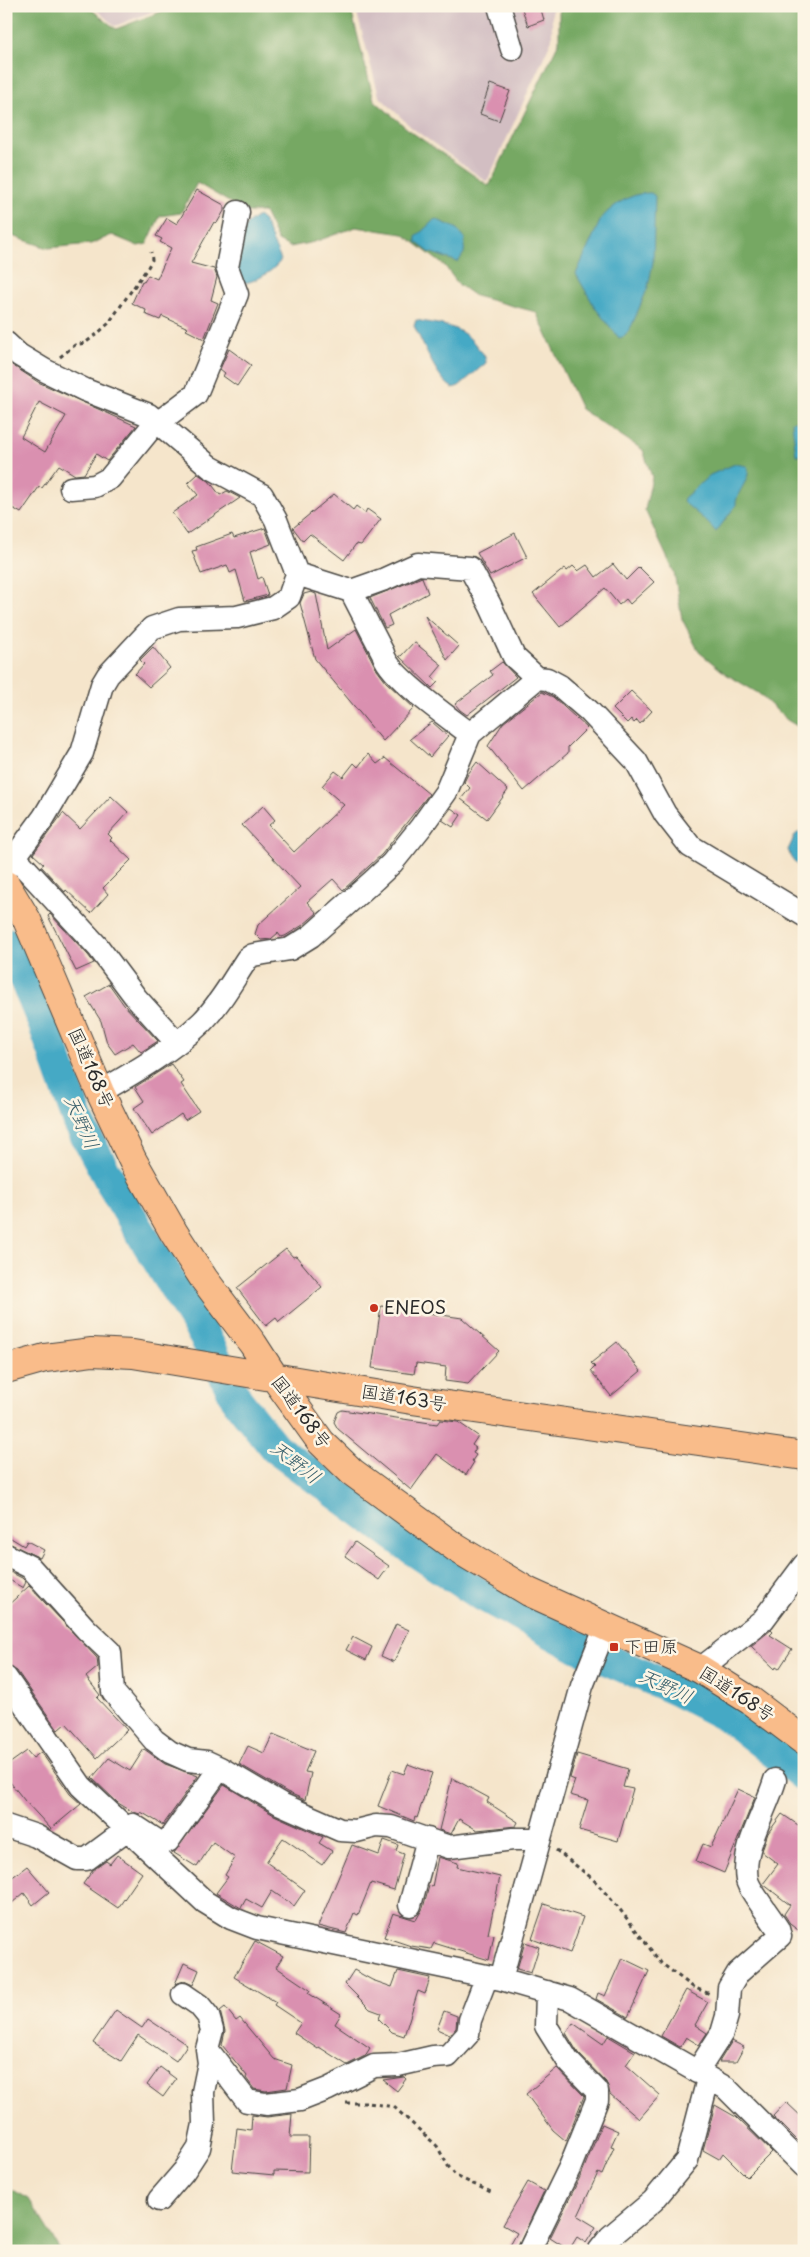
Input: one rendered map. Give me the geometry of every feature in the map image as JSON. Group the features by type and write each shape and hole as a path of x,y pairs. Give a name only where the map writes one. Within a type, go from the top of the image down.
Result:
{"highway":[{"name":"国道168号","path":"6,885 27,920 100,1092 133,1161 174,1233 204,1278 253,1344 321,1442 352,1472 456,1548 602,1635 700,1669 751,1701 804,1741"},
{"name":"国道163号","path":"6,1370 46,1358 92,1352 133,1354 275,1378 804,1456"}],"street":[{"path":"499,6 512,49"},
{"path":"70,488 94,486 110,478 145,435 196,394 237,294 227,267 238,212"},
{"path":"6,343 19,355 44,370 85,390 149,415 210,467 262,494 276,520 297,574 289,597 273,608 237,617 179,619 152,628 108,675 102,685 82,753 44,817 11,863 98,947 137,999 177,1043"},
{"path":"297,574 351,591 385,580 418,564 470,568 490,605 514,657 537,678 547,679 560,686 590,711 636,761 665,814 690,846 804,915"},
{"path":"351,591 385,660 395,674 470,734"},
{"path":"100,1092 128,1076 177,1043 202,1021 220,1000 247,959 253,955 290,949 311,936 392,863 446,792 470,734 537,678"},
{"path":"6,1555 30,1567 86,1629 110,1652 113,1692 154,1740 170,1752 188,1760 207,1762 281,1804 340,1830 356,1831 376,1826 391,1827 449,1846 539,1838"},
{"path":"700,1669 763,1620 804,1565"},
{"path":"207,2049 247,2101 266,2104 300,2100 328,2089 374,2066 398,2064 432,2056 448,2056 468,2034 470,2020 494,1977 539,1838 582,1686 602,1635"},
{"path":"6,1678 81,1786 205,1902 231,1918 257,1928 494,1977 570,1998 702,2076 726,2088 804,2166"},
{"path":"6,1826 36,1836 77,1859 87,1859 133,1825 162,1844 168,1841 220,1768"},
{"path":"599,2251 610,2237 653,2201 687,2160 702,2076 722,2033 727,2016 729,1988 738,1973 780,1936 778,1929 747,1881 748,1847 768,1805 775,1780"},
{"path":"410,1905 428,1839"},
{"path":"529,2251 570,2167 598,2100 597,2090 568,2061 546,2026 547,1992"},
{"path":"160,2200 184,2171 199,2148 204,2124 204,2092 209,2063 207,2049 212,2030 208,2016 199,2005 183,1994"}],"path":[{"path":"44,370 75,345 97,334 108,324 148,267 152,260 151,252"},
{"path":"539,1838 593,1879 618,1906 661,1963 693,1987 728,2003"},
{"path":"342,2103 369,2103 394,2107 438,2146 448,2166 456,2176 493,2193"}],"shaded area":[{"path":"92,6 167,6 115,26"},
{"path":"355,6 552,6 552,39 487,182 412,128 379,96"}],"green space":[{"path":"6,6 87,6 116,29 176,6 350,6 374,100 410,131 489,186 559,42 559,6 804,6 804,730 787,720 758,693 726,674 699,652 682,619 674,572 645,510 652,477 643,450 581,409 536,312 475,296 458,284 445,266 403,234 356,227 314,242 290,247 278,241 264,212 246,212 197,183 181,213 160,216 147,244 138,246 112,235 91,244 48,248 6,234"},
{"path":"6,2186 29,2199 61,2251 6,2251"}],"water":[{"path":"644,193 651,193 655,196 653,262 648,287 632,325 625,336 619,338 596,309 576,274 601,219 623,200"},
{"path":"258,216 264,221 281,260 261,277 243,284 237,284 234,264 246,225"},
{"path":"435,219 456,228 465,239 464,253 458,262 429,252 416,242 416,237"},
{"path":"416,320 459,330 482,352 486,363 459,386 453,388 441,377 431,360 414,326"},
{"path":"804,420 804,456 796,455 792,422"},
{"path":"735,464 747,466 748,475 736,500 736,505 716,532 683,501 710,475"},
{"path":"804,828 804,874 788,850 795,835"}],"building":[{"path":"521,6 540,6 544,20 528,26"},
{"path":"490,84 510,91 499,121 480,114"},
{"path":"197,190 224,205 224,211 217,223 214,222 191,263 214,269 217,277 211,300 218,303 204,339 186,330 188,328 162,316 160,320 145,314 146,310 132,303 142,281 144,282 148,275 157,279 171,248 160,242 162,239 156,236 167,218 177,224"},
{"path":"229,349 251,365 237,386 223,376 225,373 220,369"},
{"path":"6,361 38,382 136,426 107,461 96,454 84,474 75,475 59,465 42,488 39,487 21,513 6,504","holes":["39,402 66,416 45,452 21,437"]},
{"path":"198,474 209,481 220,495 227,491 240,498 187,534 172,513 198,495 188,483"},
{"path":"334,494 353,510 356,506 365,513 367,509 381,519 361,545 356,544 344,560 310,534 303,541 293,528"},
{"path":"265,528 271,544 250,552 258,579 262,577 268,595 245,601 236,570 230,573 227,565 201,574 192,551 197,550 196,547 232,534 234,538"},
{"path":"515,533 527,557 490,576 477,553"},
{"path":"613,564 626,580 639,567 654,582 630,604 626,599 619,605 605,588 560,627 533,594 565,568 567,571 573,566 578,571 587,565 596,577"},
{"path":"422,577 428,593 388,615 392,625 385,628 370,598"},
{"path":"311,592 316,594 327,650 356,629 377,670 386,682 414,708 383,741 315,659 300,603 304,594"},
{"path":"425,616 459,646 447,660"},
{"path":"414,642 442,665 432,677 438,682 432,688 399,656"},
{"path":"153,647 170,668 149,687 135,674 144,664 140,660"},
{"path":"502,662 516,677 467,715 460,710 455,704 493,675 490,671"},
{"path":"631,691 652,711 640,724 637,720 634,723 631,719 627,723 613,709"},
{"path":"542,692 553,697 587,728 568,747 568,753 524,791 488,746 503,723"},
{"path":"432,722 448,736 430,757 410,739"},
{"path":"368,754 377,764 385,758 429,794 382,854 343,890 333,879 307,902 317,913 303,925 285,936 281,937 278,933 271,939 261,940 255,934 258,925 300,887 242,825 263,806 275,820 269,825 294,852 344,805 322,786 335,771 343,777 354,763 358,767"},
{"path":"477,762 508,790 487,819 461,799 470,788 464,782"},
{"path":"111,796 128,812 108,834 112,838 110,840 131,860 103,888 108,894 91,913 66,890 65,892 41,866 44,864 33,854 63,813 80,829"},
{"path":"451,808 461,815 453,827 442,820"},
{"path":"50,914 94,963 76,971 48,916"},
{"path":"109,984 124,1005 158,1041 141,1052 133,1043 115,1054 107,1043 101,1021 86,997"},
{"path":"171,1064 184,1082 181,1084 199,1111 185,1120 181,1114 152,1135 134,1108 144,1101 135,1087"},
{"path":"286,1249 293,1257 296,1256 322,1287 279,1322 276,1318 266,1326 237,1288"},
{"path":"381,1306 462,1318 499,1351 468,1384 445,1381 446,1367 416,1363 414,1374 372,1368"},
{"path":"617,1342 641,1371 611,1396 591,1371 595,1367 591,1363"},
{"path":"342,1410 437,1424 440,1420 458,1422 478,1436 472,1445 476,1448 473,1453 476,1455 472,1461 474,1462 466,1475 437,1454 411,1490 338,1429 334,1422 338,1412"},
{"path":"6,1535 24,1546 27,1541 44,1550 40,1558 6,1542"},
{"path":"355,1542 389,1566 379,1580 345,1556"},
{"path":"6,1570 26,1582 23,1588 6,1578"},
{"path":"29,1586 97,1658 98,1667 86,1677 100,1695 97,1698 127,1730 97,1758 66,1723 58,1730 17,1671 6,1665 6,1607"},
{"path":"396,1624 409,1630 394,1662 381,1656"},
{"path":"771,1630 773,1632 770,1635 792,1649 779,1669 776,1667 775,1669 751,1646"},
{"path":"353,1637 372,1647 366,1660 346,1650"},
{"path":"273,1734 314,1751 305,1772 311,1773 305,1800 287,1792 239,1764 248,1746 264,1753"},
{"path":"144,1749 165,1764 198,1776 163,1825 141,1812 140,1814 133,1812 118,1803 92,1778 109,1758 130,1771"},
{"path":"27,1751 33,1758 41,1752 70,1794 81,1804 51,1829 6,1777 6,1766"},
{"path":"577,1754 628,1769 623,1787 633,1789 618,1841 579,1830 588,1800 570,1795 575,1780 570,1778"},
{"path":"408,1764 432,1773 417,1818 415,1817 414,1821 378,1806 392,1770 404,1774"},
{"path":"452,1778 489,1798 487,1802 518,1822 516,1826 477,1830 459,1819 451,1834 439,1830"},
{"path":"224,1785 274,1815 323,1837 319,1843 332,1851 322,1865 283,1838 266,1862 305,1890 294,1906 272,1891 262,1908 246,1899 241,1908 216,1893 228,1877 225,1875 235,1858 213,1842 197,1867 174,1853"},
{"path":"738,1789 755,1797 724,1873 696,1861 703,1844 711,1847"},
{"path":"782,1814 804,1829 804,1934 791,1925 784,1914 790,1905 763,1884 778,1864 762,1852 763,1847 768,1833"},
{"path":"384,1840 398,1845 396,1851 404,1854 394,1890 371,1883 358,1915 354,1913 346,1933 318,1926 352,1845 379,1855"},
{"path":"117,1855 142,1873 118,1908 83,1884 93,1870 106,1861 110,1864"},
{"path":"438,1857 458,1863 457,1867 500,1877 488,1934 494,1935 489,1960 434,1943 431,1949 411,1946 384,1937 393,1913 416,1920 423,1908 429,1886 432,1887"},
{"path":"27,1866 49,1892 33,1905 24,1893 6,1908 6,1882"},
{"path":"544,1904 583,1917 570,1953 532,1939"},
{"path":"255,1941 283,1956 276,1967 310,1990 308,1993 341,2014 335,2024 370,2048 365,2056 347,2065 319,2047 318,2049 294,2033 301,2023 274,2005 276,2002 234,1977"},
{"path":"525,1942 539,1947 531,1973 517,1969"},
{"path":"622,1958 649,1971 628,2017 596,1999 598,1993 605,1996"},
{"path":"184,1963 199,1970 193,1985 184,1981 175,1984"},
{"path":"354,1970 372,1980 392,1987 398,1971 430,1978 425,1994 418,1991 404,2036 392,2032 379,2019 381,2013 370,2009 345,1984"},
{"path":"686,1990 708,2002 695,2025 707,2033 699,2045 686,2037 680,2047 661,2036"},
{"path":"225,2007 236,2021 240,2018 274,2059 292,2065 287,2088 266,2091 254,2089 246,2078 247,2076 222,2045 225,2031 220,2011"},
{"path":"116,2010 142,2028 148,2019 187,2045 176,2061 138,2035 121,2061 93,2043"},
{"path":"444,2011 457,2016 456,2028 450,2035 437,2029"},
{"path":"573,2023 603,2044 608,2036 635,2052 626,2065 660,2095 639,2119 610,2094 606,2082 578,2053 566,2033"},
{"path":"732,2041 744,2047 736,2062 719,2062"},
{"path":"160,2067 176,2079 163,2097 147,2085"},
{"path":"557,2068 584,2096 566,2141 553,2130 526,2094"},
{"path":"404,2077 406,2079 397,2091 383,2080"},
{"path":"786,2102 804,2119 804,2134 798,2141 773,2116"},
{"path":"715,2105 736,2117 772,2152 747,2177 723,2153 719,2159 703,2150"},
{"path":"292,2114 290,2137 309,2137 308,2172 274,2171 274,2175 232,2171 237,2128 251,2130 252,2115 267,2117"},
{"path":"602,2124 618,2131 611,2146 614,2147 602,2175 598,2173 578,2216 596,2227 586,2243 577,2237 569,2250 550,2238 582,2173"},
{"path":"528,2182 544,2191 516,2251 507,2251 517,2233 503,2225"}],"waterway":[{"name":"天野川","path":"6,943 18,963 43,1022 79,1123 119,1197 206,1339 237,1400 275,1448 418,1553 478,1593 570,1643 676,1690 730,1718 804,1776"}],"place":[{"name":"ENEOS","path":"374,1308"},
{"name":"下田原","path":"614,1647"}]}
